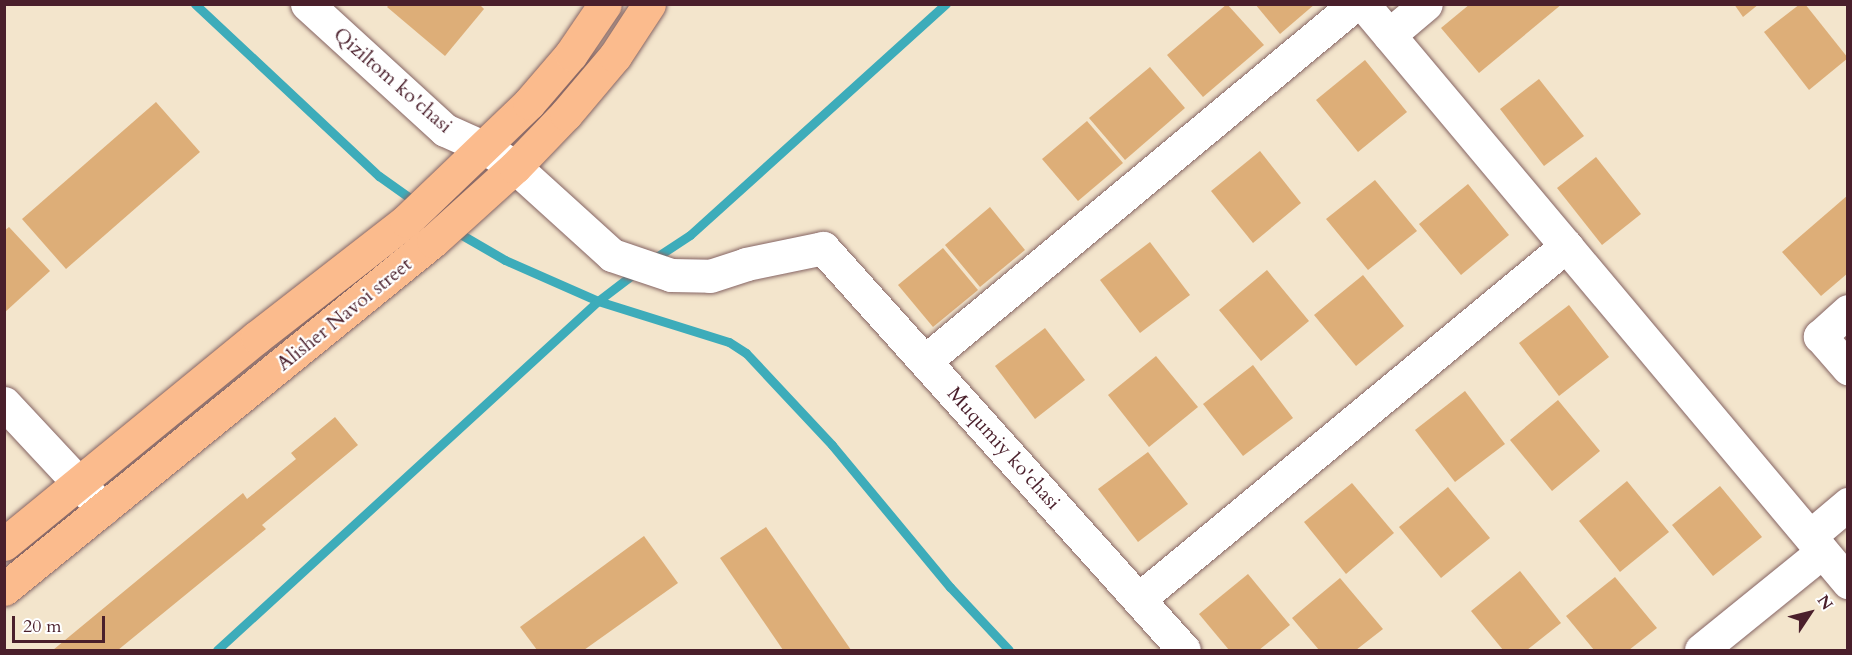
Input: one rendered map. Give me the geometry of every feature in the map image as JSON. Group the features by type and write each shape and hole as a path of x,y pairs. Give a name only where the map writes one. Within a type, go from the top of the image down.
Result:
{"main road":[{"name":"Alisher Navoi street","path":"4,544 257,337 406,221 485,148 529,103 571,54 605,4"},
{"name":"Alisher Navoi street","path":"4,589 434,241 514,167 566,114 615,56 649,4"}],"street":[{"name":"Qiziltom ko'chasi","path":"306,4 445,130 485,148 514,167 612,255 670,275"},
{"path":"925,360 1355,4"},
{"path":"1363,4 1848,582"},
{"path":"1389,35 1426,4"},
{"path":"1140,598 1566,246"},
{"name":"Muqumiy ko'chasi","path":"670,275 710,276 746,264 824,248 1140,598 1184,651"},
{"path":"1848,311 1820,336 1848,368"},
{"path":"4,403 103,509"},
{"path":"1701,651 1816,544 1848,504"}],"building":[{"path":"390,4 479,4 484,9 445,56 387,7"},
{"path":"1227,4 1264,45 1203,97 1167,55"},
{"path":"1255,4 1315,4 1280,34"},
{"path":"1470,4 1562,4 1479,73 1441,28"},
{"path":"1734,4 1759,4 1743,17"},
{"path":"1800,4 1805,4 1848,58 1809,90 1764,32"},
{"path":"1365,60 1407,112 1358,152 1316,100"},
{"path":"1150,67 1185,108 1125,160 1089,118"},
{"path":"1539,79 1584,136 1544,166 1500,109"},
{"path":"156,102 200,152 66,269 22,219"},
{"path":"1087,121 1123,163 1078,201 1042,159"},
{"path":"1260,151 1301,203 1253,243 1211,191"},
{"path":"1596,157 1641,214 1602,245 1557,188"},
{"path":"1375,180 1417,231 1368,270 1326,219"},
{"path":"1468,184 1509,235 1461,275 1419,224"},
{"path":"1848,195 1848,273 1821,296 1782,252"},
{"path":"990,207 1025,250 980,287 945,245"},
{"path":"9,227 50,271 4,313 4,231"},
{"path":"1150,242 1190,295 1140,333 1100,280"},
{"path":"943,248 978,290 933,327 898,285"},
{"path":"1267,270 1309,321 1261,361 1219,310"},
{"path":"1363,275 1404,326 1356,366 1314,315"},
{"path":"1569,305 1609,357 1559,396 1519,343"},
{"path":"1045,328 1085,380 1035,419 995,366"},
{"path":"1156,356 1198,407 1149,447 1108,395"},
{"path":"1253,365 1293,418 1243,456 1203,404"},
{"path":"1465,391 1505,444 1455,482 1415,430"},
{"path":"1558,400 1600,451 1552,491 1510,440"},
{"path":"335,417 358,445 262,525 266,529 118,650 53,650 243,493 247,499 296,459 291,453"},
{"path":"1148,452 1188,504 1138,542 1098,489"},
{"path":"1627,481 1669,532 1620,572 1579,521"},
{"path":"1352,483 1394,533 1346,574 1304,522"},
{"path":"1720,486 1762,537 1713,576 1672,525"},
{"path":"1448,487 1490,538 1441,578 1399,527"},
{"path":"766,527 851,650 783,650 720,558"},
{"path":"644,536 678,583 584,650 537,650 520,627"},
{"path":"1520,571 1561,623 1527,650 1503,650 1471,611"},
{"path":"1248,574 1290,625 1259,650 1229,650 1199,614"},
{"path":"1615,577 1657,628 1629,650 1594,650 1566,616"},
{"path":"1340,578 1383,629 1356,650 1319,650 1292,618"}],"waterway":[{"path":"195,4 379,176 417,203"},
{"path":"652,260 690,235 946,4"},
{"path":"455,231 505,260 598,301 729,342 746,353 832,445 950,587 1009,650"},
{"path":"217,650 598,301 636,272"}]}
